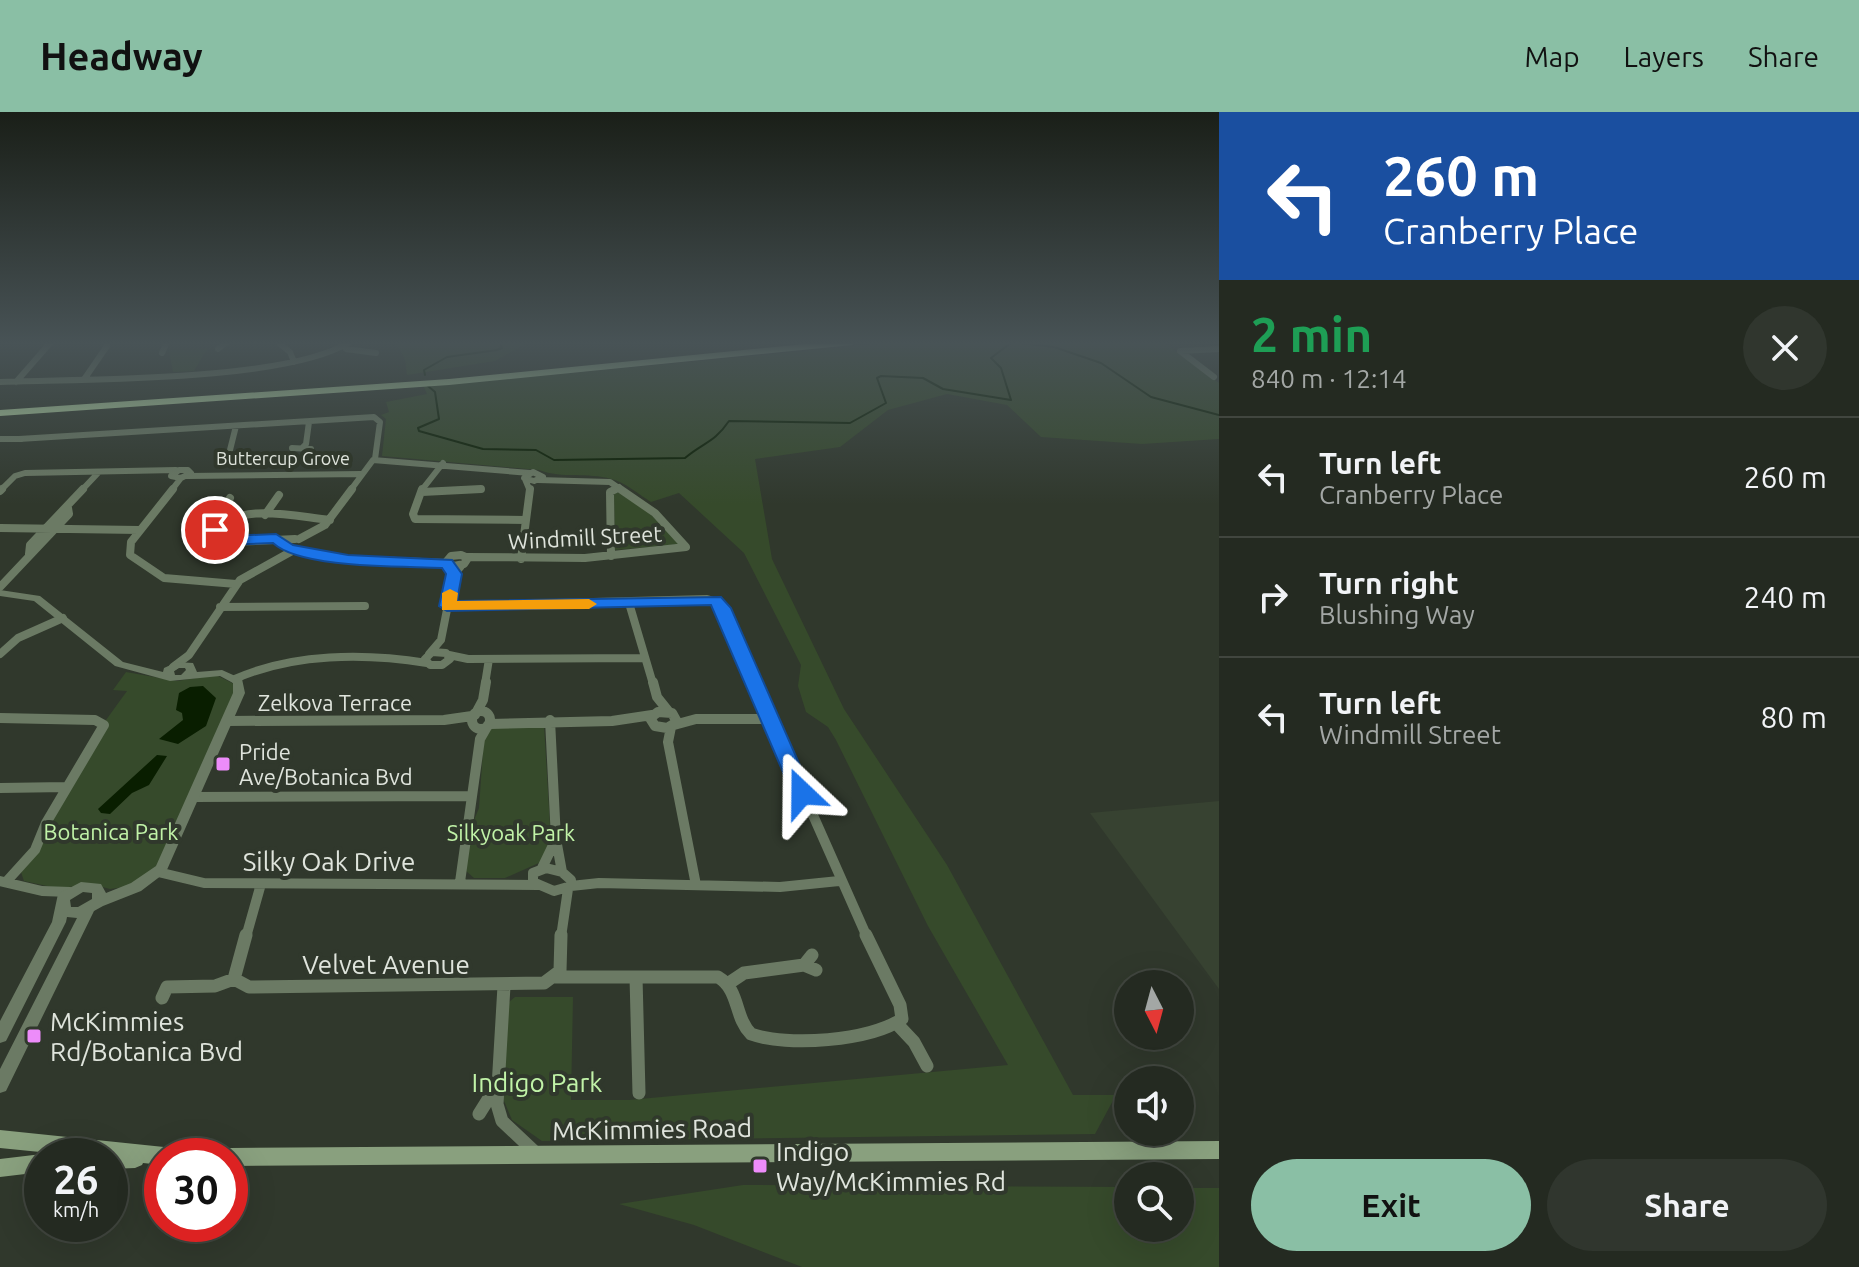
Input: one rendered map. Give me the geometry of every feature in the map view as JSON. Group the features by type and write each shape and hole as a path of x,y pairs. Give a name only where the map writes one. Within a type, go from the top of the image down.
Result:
{"highway":[{"path":"0,410 205,396"}],"main road":[{"path":"0,1139 144,1155"},
{"name":"McKimmies Road","path":"248,1157 1219,1150"},
{"path":"0,1168 24,1165"}],"street":[{"path":"0,439 65,438 379,419 375,459 330,520 302,541 284,548 236,584 220,607 190,667"},
{"path":"302,448 306,444 309,422"},
{"path":"229,454 235,429"},
{"path":"292,448 311,449"},
{"path":"375,459 443,463 507,471 539,479 604,480 619,487"},
{"path":"443,463 422,492 412,516 418,520 526,520"},
{"path":"29,554 30,545 98,473"},
{"name":"Buttercup Grove","path":"0,491 19,474 361,474"},
{"path":"179,476 129,546 130,555 157,575 177,581 236,584"},
{"path":"521,559 530,487 526,477"},
{"path":"530,487 539,479"},
{"path":"611,556 610,492 619,487"},
{"name":"Windmill Street","path":"464,562 611,556 684,549 685,543 660,517 619,487"},
{"path":"422,492 481,489"},
{"path":"265,515 279,495"},
{"path":"230,498 224,509 231,516"},
{"path":"3,882 42,891 64,901 74,914 94,901 126,890 158,872 240,689 235,679 222,673 206,673 190,667 151,672 119,664 33,596 0,590 29,554 42,546 69,514 68,508"},
{"path":"315,551 302,541 234,542 216,538 218,524 231,516 330,520"},
{"path":"0,528 139,530"},
{"path":"276,539 284,548 348,559 464,562"},
{"path":"295,550 302,541"},
{"path":"448,562 454,574"},
{"path":"428,657 441,640 454,574 464,562"},
{"path":"447,606 715,600 723,608 839,881 900,1005 902,1019 898,1025 828,1038 758,1038 743,1026 729,983 744,973 811,963"},
{"path":"629,603 657,697 672,719 668,742 696,885"},
{"path":"220,607 365,606"},
{"path":"0,654 18,638 63,618"},
{"path":"441,640 447,657"},
{"path":"235,679 250,671 311,660 645,658"},
{"path":"480,739 473,720 483,700 489,659"},
{"path":"657,697 653,719 668,742"},
{"path":"460,882 480,739 489,720 483,700"},
{"path":"0,718 99,721 103,729 66,787 33,852 3,882"},
{"path":"653,719 672,719"},
{"path":"489,720 770,719"},
{"name":"Zelkova Terrace","path":"227,721 489,720"},
{"path":"550,720 556,839 567,881 560,968 556,977"},
{"path":"0,788 66,787"},
{"path":"194,797 472,796"},
{"path":"556,839 532,879 543,888 562,914"},
{"path":"537,870 567,881 599,883 780,887 839,881"},
{"name":"Silky Oak Drive","path":"502,882 537,870"},
{"name":"Silky Oak Drive","path":"158,872 204,883 502,882 543,888 567,881"},
{"path":"234,979 261,884"},
{"path":"0,1036 59,922 64,901 87,886 94,901"},
{"path":"0,1086 94,901"},
{"name":"Velvet Avenue","path":"162,998 167,987 215,986 234,979 249,987 504,986 544,983 556,977 711,977 729,983"},
{"path":"636,977 639,1093"},
{"path":"479,1114 489,1103 495,1086 504,986"},
{"path":"14,1009 38,1008"},
{"path":"898,1025 914,1042 927,1066"},
{"path":"495,1086 502,1121 539,1157"}],"shaded area":[{"path":"203,686 216,698 206,726 178,744 159,739 183,720 182,713 176,710 179,693 190,687"},
{"path":"157,755 167,756 149,785 132,793 110,814 101,813 98,809"},
{"path":"1219,801 1219,989 1090,813"}],"green space":[{"name":"Indigo Park","path":"417,396 940,396 888,410 840,447 755,459 772,559 844,709 947,865 1073,1095 1114,1095 1095,1134 542,1141 512,1120 502,1096 509,1002 515,997 573,997 571,1100 629,1100 1008,1065 928,926 836,740 828,727 806,712 798,686 801,665 744,553 679,493 651,502 621,483 602,477 382,456 386,419 381,415 389,412 386,402"},
{"path":"957,396 1219,396 1219,439 1142,444 1041,437 1007,405"},
{"path":"614,490 643,507 681,544 615,550"},
{"name":"Botanica Park","path":"126,672 177,681 216,675 234,684 234,695 160,862 149,874 124,887 110,889 95,885 56,888 24,881 21,872 106,720 127,691 113,690"},
{"name":"Silkyoak Park","path":"544,725 551,842 541,862 505,878 474,878 466,871 472,825 479,808 484,736 491,728"},
{"path":"743,1185 1114,1187 1114,1242 1194,1242 1194,1188 1219,1188 1219,1267 802,1267 694,1225 619,1204"}],"waterway":[{"path":"436,396 439,419 418,428 419,431 483,449 536,450 554,460 685,458 713,438 729,421 850,423 886,403 883,396"},
{"path":"986,396 1011,400 1010,396"},
{"path":"1149,396 1219,415"}],"slow traffic":[{"path":"450,593 447,606 589,604"}],"place":[{"name":"Pride Ave/Botanica Bvd","path":"223,764"},
{"name":"McKimmies Rd/Botanica Bvd","path":"34,1036"},
{"name":"Indigo Way/McKimmies Rd","path":"760,1166"}],"route":[{"path":"215,530 214,536 223,541 276,539 288,549 315,551 348,559 447,563 454,574 447,606 715,600 723,608 802,793"}]}
